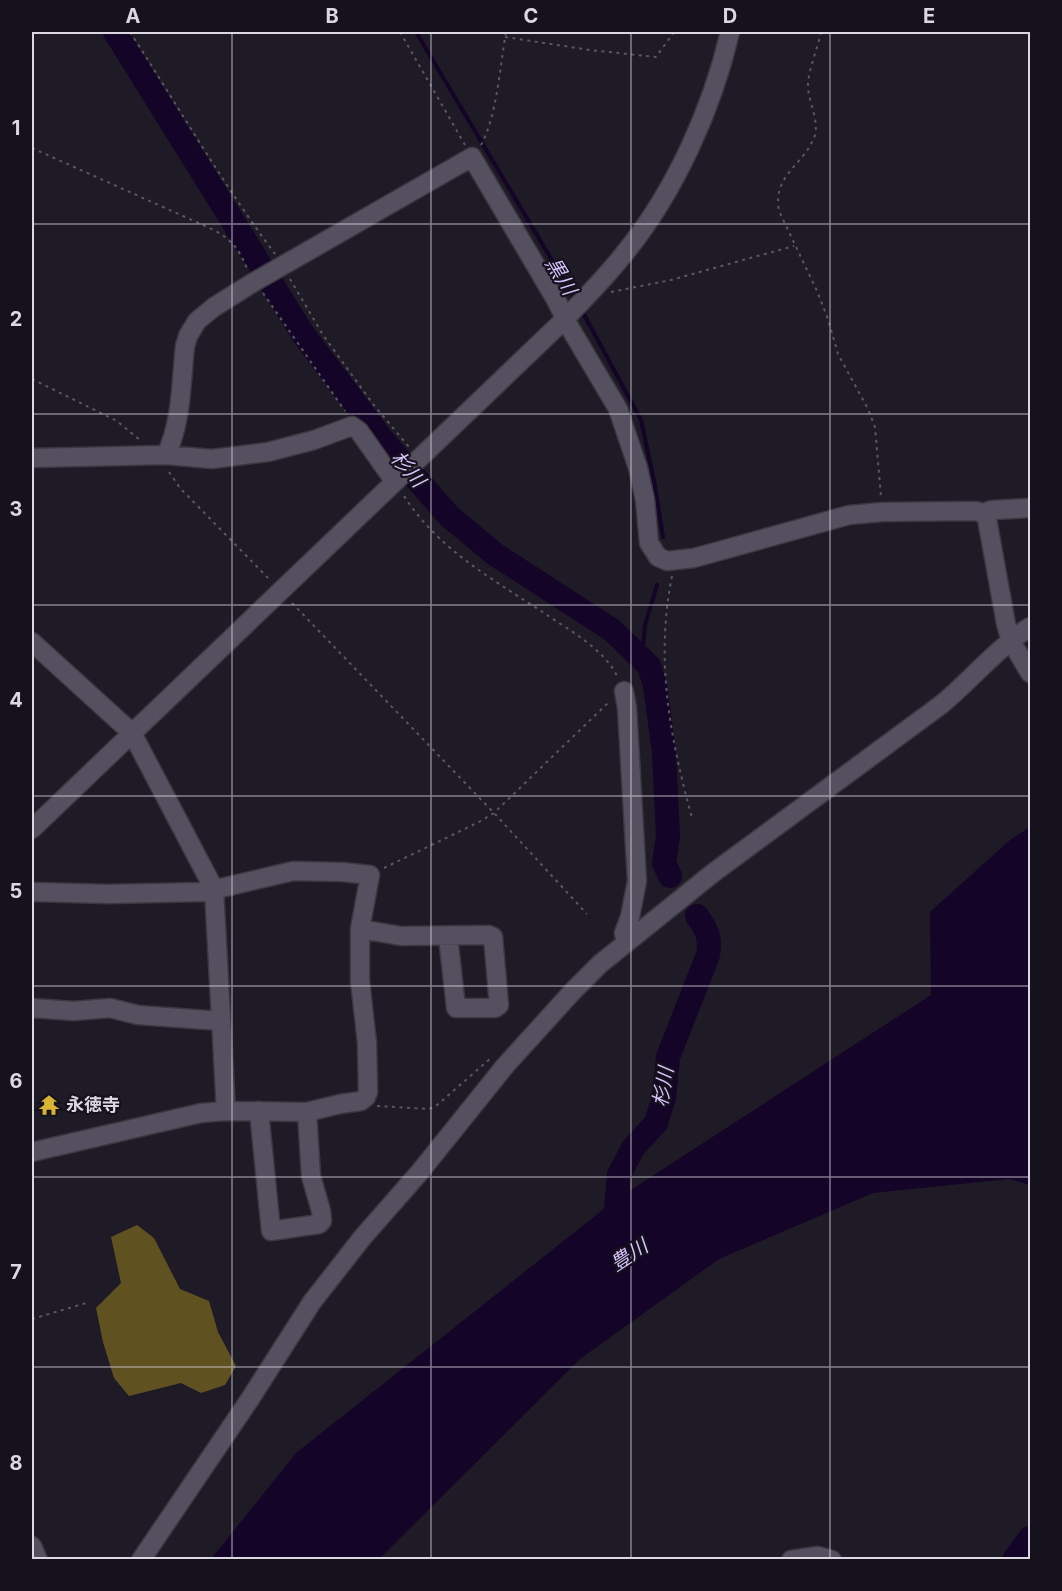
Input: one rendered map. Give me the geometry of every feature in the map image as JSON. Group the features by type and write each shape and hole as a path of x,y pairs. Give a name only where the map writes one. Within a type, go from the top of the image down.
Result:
{"street":[{"path":"32,829 568,316 626,253 657,206 685,157 719,72 730,32"},
{"path":"157,455 172,442 179,415 188,336 197,321 214,307 257,281 475,154 556,300 568,316 609,393 627,433 645,500 647,532 658,557 675,562 849,515 882,512 975,511 983,513 992,510 1030,508"},
{"path":"32,458 157,455 212,459 268,452 314,440 352,426 398,479"},
{"path":"983,513 987,519 1006,624 1014,646 1030,673"},
{"path":"141,1559 244,1408 312,1302 362,1238 505,1066 573,992 600,964 713,873 942,704 1014,646 1030,627"},
{"path":"32,642 132,733 214,889 226,1111"},
{"path":"624,691 627,708 637,881 630,917 624,933 626,943"},
{"path":"32,892 204,892 293,871 370,875 360,929 360,981 367,1043 368,1092 366,1097 361,1101 307,1112 201,1113 32,1152"},
{"path":"360,929 401,936 489,934 493,937 500,1005 495,1008 456,1008 448,936"},
{"path":"32,1008 74,1011 110,1008 138,1015 221,1021"},
{"path":"259,1112 271,1231 319,1224 322,1221 311,1176 307,1112"},
{"path":"32,1546 38,1560"},
{"path":"791,1560 818,1556 832,1560"}],"path":[{"path":"130,32 306,309 373,404 413,452 420,457"},
{"path":"400,32 475,154 487,133 506,32"},
{"path":"505,37 656,57 674,32"},
{"path":"821,32 807,83 816,133 810,146 780,186 777,199 779,211 828,319 838,354 868,409 875,427 882,512"},
{"path":"32,148 230,239 349,417 352,426"},
{"path":"600,282 612,292 671,280 795,246"},
{"path":"32,379 117,421 157,455 180,488 494,813 587,914"},
{"path":"370,875 494,813 612,699 624,691 614,670 594,649 464,560 439,540 412,508 398,479"},
{"path":"675,562 665,628 664,686 677,764 692,818"},
{"path":"366,1097 378,1106 429,1109 436,1106 495,1054"},
{"path":"32,1319 86,1303"}],"shaded area":[{"path":"137,1225 154,1238 180,1289 209,1301 218,1332 236,1366 225,1385 201,1393 181,1383 129,1396 114,1378 96,1308 121,1283 111,1237"}],"water":[{"name":"豊川","path":"1030,827 1030,1185 1009,1179 873,1193 719,1259 580,1359 379,1559 211,1559 296,1453 614,1201 931,995 930,912 1010,840"}],"waterway":[{"name":"杉川","path":"115,32 303,334 385,443 449,516 496,555 612,630 649,666 655,685 664,753 668,836 664,863 670,876"},
{"name":"黒川","path":"416,32 575,299"},
{"name":"黒川","path":"582,311 641,420 663,537"},
{"name":"黒川","path":"642,657 645,625 657,585"},
{"name":"杉川","path":"618,1230 615,1220 619,1175 633,1148 656,1123 664,1097 668,1057 708,955 707,934 697,916"},
{"path":"1014,1560 1030,1538"}],"place":[{"name":"永徳寺","path":"49,1105"}]}
